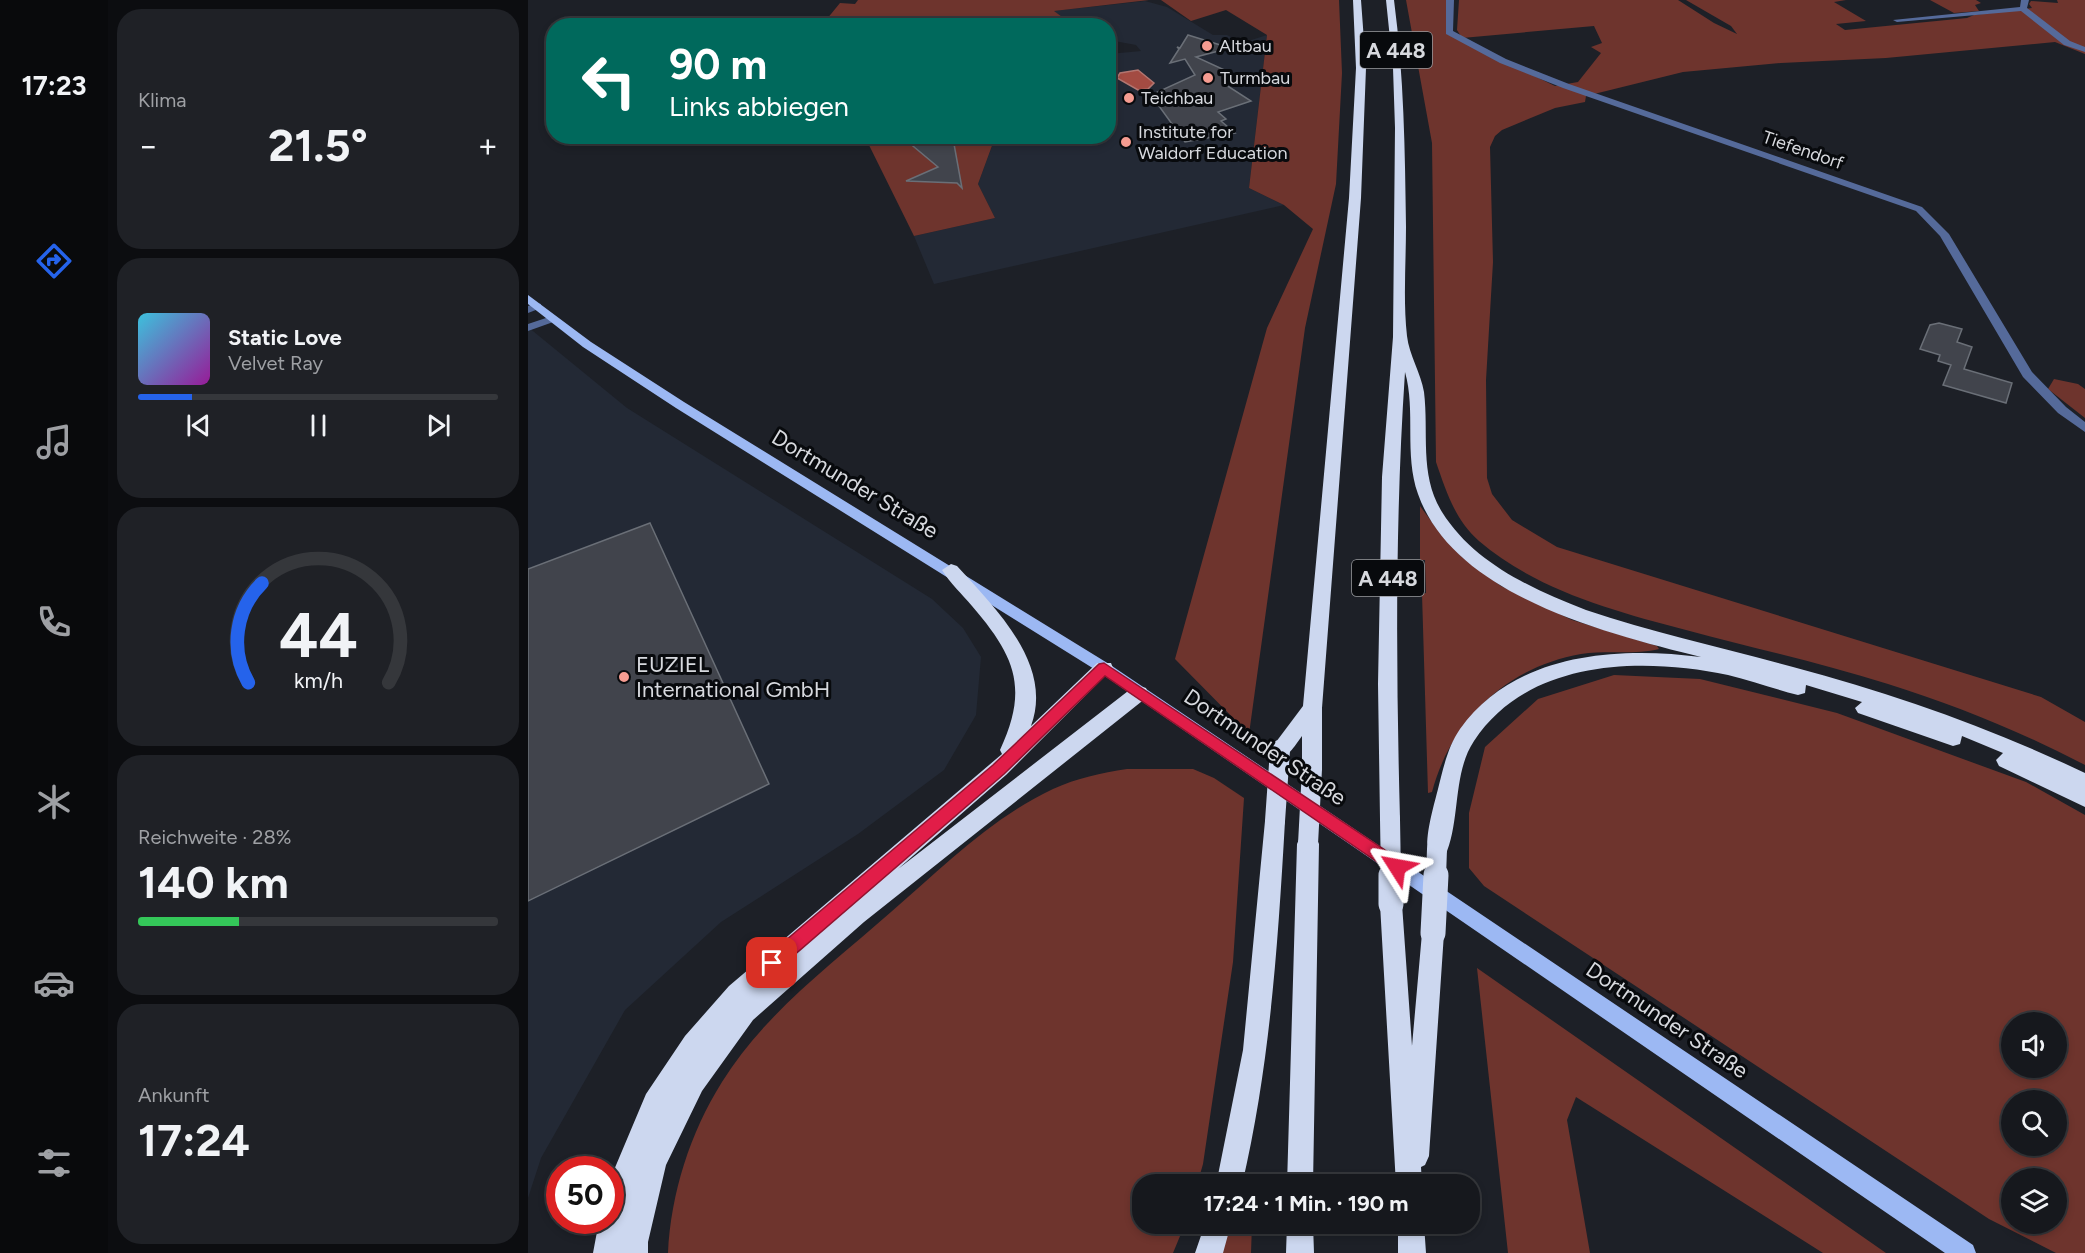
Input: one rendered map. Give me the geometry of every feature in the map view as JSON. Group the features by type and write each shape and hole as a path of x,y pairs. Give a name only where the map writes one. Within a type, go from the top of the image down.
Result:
{"highway":[{"name":"A 448","path":"1300,1174 1312,708 1355,198 1361,68 1357,0"},
{"name":"A 448","path":"1390,0 1398,68 1400,128 1400,337 1390,477 1387,684 1391,904 1407,1174"},
{"path":"1400,337 1416,390 1417,461 1424,487 1437,516 1463,548 1498,576 1558,606 1626,630 1778,670 1920,712 2050,765 2085,782"},
{"path":"951,570 1004,632 1022,664 1026,683 1024,722 1019,736 999,769"},
{"path":"1415,1174 1437,849 1448,789 1466,736 1496,700 1528,680 1562,667 1640,658 1716,666 1836,699 1971,744 2085,798"},
{"path":"606,1253 627,1170 656,1103 694,1045 736,994 999,769 1104,668"},
{"path":"634,1253 634,1242 654,1163 693,1082 745,1012 856,915 1139,693"},
{"path":"1232,1174 1240,1145 1266,968 1280,750 1312,708"},
{"path":"1209,1253 1215,1234"},
{"path":"1300,1234 1300,1253"}],"main road":[{"name":"Dortmunder Straße","path":"528,298 532,308 744,447 951,570 1077,654 1104,668 1965,1253"}],"street":[{"name":"Tiefendorf","path":"1450,0 1449,32 1503,61 1566,87 1919,209 1944,234 2027,374 2062,410 2085,428"},
{"path":"2023,9 2025,0"},
{"path":"1897,20 2023,9 2067,43 2085,50"},
{"path":"528,328 552,319"}],"shaded area":[{"path":"858,0 1149,0 1054,11 1064,18 828,18 840,3 855,4"},
{"path":"1161,0 1339,0 1342,73 1336,184 1305,328 1249,734 1175,659 1267,328 1313,229 1284,205 1249,188 1267,35 1226,10 1191,21"},
{"path":"1406,0 1448,0 1447,34 1555,86 1578,82 1601,53 1591,47 1602,43 1594,26 1462,38 1457,30 1459,0 1678,0 1714,23 1737,34 1731,26 1686,0 1846,0 1834,2 1866,21 1836,24 1845,30 1967,18 1974,15 2032,8 2029,4 2031,1 2058,3 2057,0 2085,0 2085,54 2055,42 1886,58 1781,63 1683,72 1586,96 1585,102 1555,108 1502,130 1495,136 1490,147 1493,262 1486,380 1487,478 1492,494 1512,520 1557,547 2041,697 2085,722 2085,765 2013,730 1913,692 1838,669 1631,615 1577,597 1525,573 1501,558 1471,533 1452,505 1436,462 1432,143"},
{"path":"1930,0 1976,0 1981,3 1975,5 1979,11 1954,13"},
{"name":"Institute for Waldorf Education","path":"1145,1 1167,7 1213,35 1227,35 1242,43 1267,35 1249,188 1284,205 934,284 914,236 995,218 978,184 993,144 1116,144 1116,53 1141,51 1136,45 1116,41 1116,18 1063,18 1053,11"},
{"path":"1138,70 1154,83 1148,89 1138,90 1117,78 1120,73"},
{"path":"868,144 993,144 978,184 995,218 914,236"},
{"path":"528,327 627,408 932,599 963,628 981,657 976,715 944,770 858,834 721,922 625,1010 541,1158 528,1198"},
{"path":"2054,379 2078,384 2085,389 2085,418 2048,389"},
{"path":"1420,506 1443,537 1462,557 1501,586 1572,620 1657,646 1659,649 1641,652 1581,654 1529,671 1506,684 1468,720 1441,766 1432,792 1428,793 1422,594 1426,593 1425,560 1420,560"},
{"path":"1614,675 1700,679 1837,713 2026,782 2085,815 2085,1253 2056,1253 2019,1234 2067,1234 2067,1168 2001,1168 2001,1225 1484,886 1469,868 1469,813 1485,747 1538,699"},
{"path":"1127,769 1193,769 1214,778 1244,798 1233,962 1200,1174 1132,1174 1132,1234 1181,1234 1173,1253 668,1253 678,1186 700,1122 739,1057 778,1012 948,861 988,829 1030,801 1053,789 1108,772"},
{"path":"1477,968 1886,1253 1823,1253 1576,1097 1567,1120 1590,1253 1508,1253"},
{"path":"1227,1234 1252,1234 1251,1253 1222,1253"}],"building":[{"path":"1188,35 1230,48 1196,57 1231,73 1224,76 1232,81 1223,83 1251,101 1218,112 1226,119 1221,121 1235,133 1185,142 1151,95 1195,75 1185,59 1170,63 1179,49 1177,47 1180,48"},
{"path":"911,144 954,144 962,188 957,183 906,181 938,167"},
{"path":"1939,323 1962,329 1957,342 1972,347 1964,369 2012,383 2006,403 1943,385 1951,365 1938,361 1940,355 1920,349 1930,325"},
{"name":"EUZIEL International GmbH","path":"650,523 769,784 528,901 528,569"}],"place":[{"name":"Altbau","path":"1207,46"},
{"name":"Turmbau","path":"1208,78"},
{"name":"Teichbau","path":"1129,98"},
{"name":"Institute for Waldorf Education","path":"1126,142"},
{"name":"EUZIEL International GmbH","path":"624,677"}],"route":[{"path":"772,963 999,769 1104,668 1397,867"}]}
